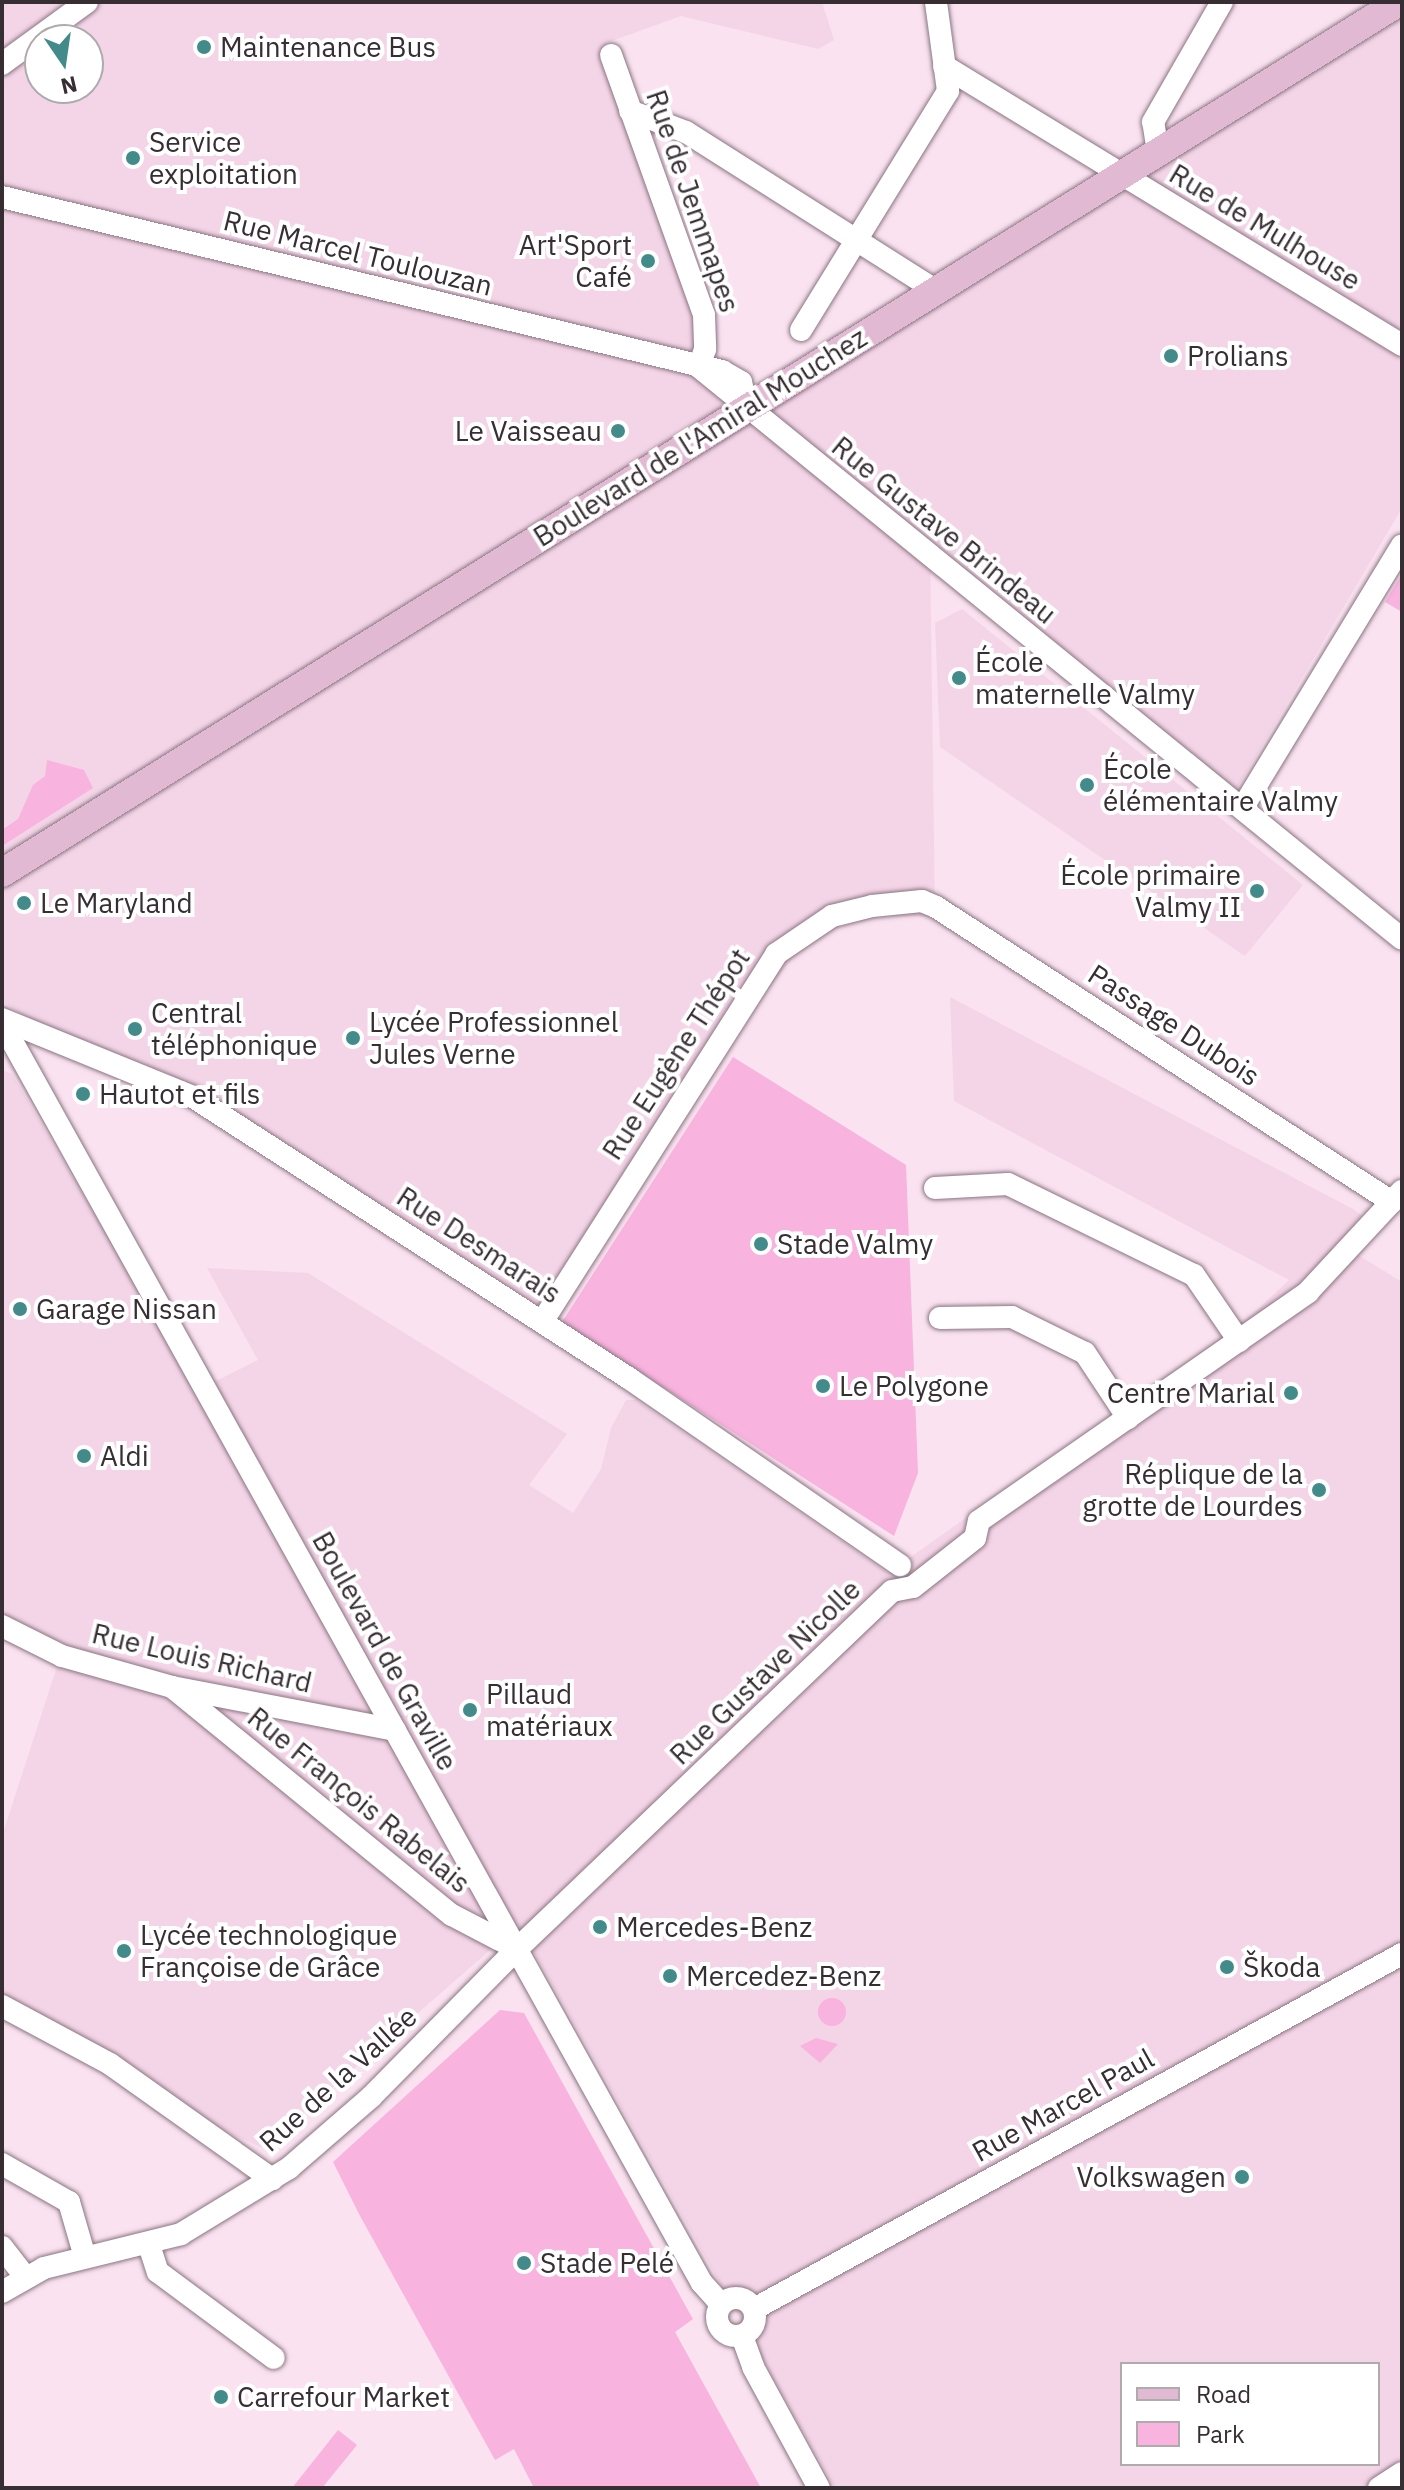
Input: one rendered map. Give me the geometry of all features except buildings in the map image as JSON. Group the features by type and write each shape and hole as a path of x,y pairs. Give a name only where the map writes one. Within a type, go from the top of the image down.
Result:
{"main road":[{"name":"Boulevard de l'Amiral Mouchez","path":"2,873 935,290 1130,180 1158,152 1399,2"}],"street":[{"path":"2,64 87,2"},
{"path":"801,330 948,91 936,2"},
{"path":"1158,152 1153,122 1222,2"},
{"name":"Rue de Jemmapes","path":"611,55 704,315 705,349 699,367"},
{"name":"Rue de Mulhouse","path":"944,66 1402,345"},
{"path":"630,111 686,132 935,290"},
{"name":"Rue Marcel Toulouzan","path":"2,197 699,367 747,407"},
{"name":"Rue Gustave Brindeau","path":"747,407 1402,939"},
{"path":"1243,807 1402,546"},
{"name":"Passage Dubois","path":"922,901 1397,1196"},
{"name":"Rue Eugène Thépot","path":"542,1322 776,954 832,916 922,901"},
{"name":"Rue Desmarais","path":"2,1021 193,1097 542,1322 900,1565"},
{"name":"Boulevard de Graville","path":"2,1021 702,2283 721,2304"},
{"path":"935,1188 1008,1184 1194,1275 1239,1341"},
{"name":"Rue Gustave Nicolle","path":"517,1949 887,1596 913,1587 975,1538 979,1521 1308,1292 1397,1196"},
{"path":"940,1318 1012,1317 1085,1353 1128,1418"},
{"name":"Rue Louis Richard","path":"2,1626 62,1656 172,1687 395,1730"},
{"name":"Rue François Rabelais","path":"172,1687 452,1915 517,1949"},
{"name":"Rue de la Vallée","path":"2,2292 25,2276 85,2257 149,2245 181,2234 272,2179 371,2097 517,1949"},
{"name":"Rue Marcel Paul","path":"754,2309 1402,1954"},
{"path":"2,2006 110,2064 272,2179"},
{"path":"2,2164 69,2202 85,2257"},
{"path":"149,2245 158,2272 274,2358"},
{"path":"2,2247 25,2276"},
{"path":"739,2298 754,2309 755,2322 742,2336 729,2336 720,2328 716,2316 721,2304 739,2298"},
{"path":"742,2336 753,2367 819,2488"},
{"path":"1379,2488 1402,2473"}],"shaded area":[{"path":"2,2 822,2 834,40 818,49 681,16 606,43 705,349 747,407 1402,2 1402,508 1236,790 930,542 935,917 884,916 841,925 798,952 766,991 556,1317 189,1084 40,1026 2,1001"},
{"name":"École élémentaire Valmy","path":"962,609 1303,885 1245,956 940,747 935,623"},
{"path":"950,997 1353,1209 1381,1230 1358,1255 1402,1282 1402,2488 835,2488 519,1925 263,2148 227,2132 2,1993 2,1836 63,1648 2,1618 2,1070 12,1074 198,1390 258,1360 207,1268 308,1273 567,1434 529,1485 573,1513 601,1469 611,1428 626,1400 636,1400 888,1573 1245,1321 1289,1280 954,1101"}],"green space":[{"path":"1402,574 1402,612 1385,602"},
{"path":"47,760 84,770 93,788 2,846 2,830 18,819 33,785 45,776"},
{"name":"Stade Valmy","path":"733,1057 906,1165 918,1473 894,1536 562,1322"},
{"path":"832,1998 842,2002 846,2012 842,2022 832,2026 822,2022 818,2012 822,2002"},
{"name":"Stade Pelé","path":"500,2010 524,2013 693,2319 675,2332 761,2488 534,2488 514,2449 495,2460 359,2214 333,2162"},
{"path":"816,2038 838,2044 820,2063 800,2046"},
{"path":"338,2430 357,2445 322,2488 292,2488"}],"place":[{"name":"Maintenance Bus","path":"204,47"},
{"name":"Service exploitation","path":"133,158"},
{"name":"Art'Sport Café","path":"648,261"},
{"name":"Prolians","path":"1171,356"},
{"name":"Le Vaisseau","path":"618,431"},
{"name":"École maternelle Valmy","path":"959,678"},
{"name":"École élémentaire Valmy","path":"1087,785"},
{"name":"École primaire Valmy II","path":"1257,891"},
{"name":"Le Maryland","path":"24,903"},
{"name":"Central téléphonique","path":"135,1029"},
{"name":"Lycée Professionnel Jules Verne","path":"353,1038"},
{"name":"Hautot et fils","path":"83,1094"},
{"name":"Stade Valmy","path":"761,1244"},
{"name":"Garage Nissan","path":"20,1309"},
{"name":"Le Polygone","path":"823,1386"},
{"name":"Centre Marial","path":"1291,1393"},
{"name":"Aldi","path":"84,1456"},
{"name":"Réplique de la grotte de Lourdes","path":"1319,1490"},
{"name":"Pillaud matériaux","path":"470,1710"},
{"name":"Mercedes-Benz","path":"600,1927"},
{"name":"Lycée technologique Françoise de Grâce","path":"124,1951"},
{"name":"Škoda","path":"1227,1967"},
{"name":"Mercedez-Benz","path":"670,1976"},
{"name":"Volkswagen","path":"1242,2177"},
{"name":"Stade Pelé","path":"524,2263"},
{"name":"Carrefour Market","path":"221,2397"}]}
